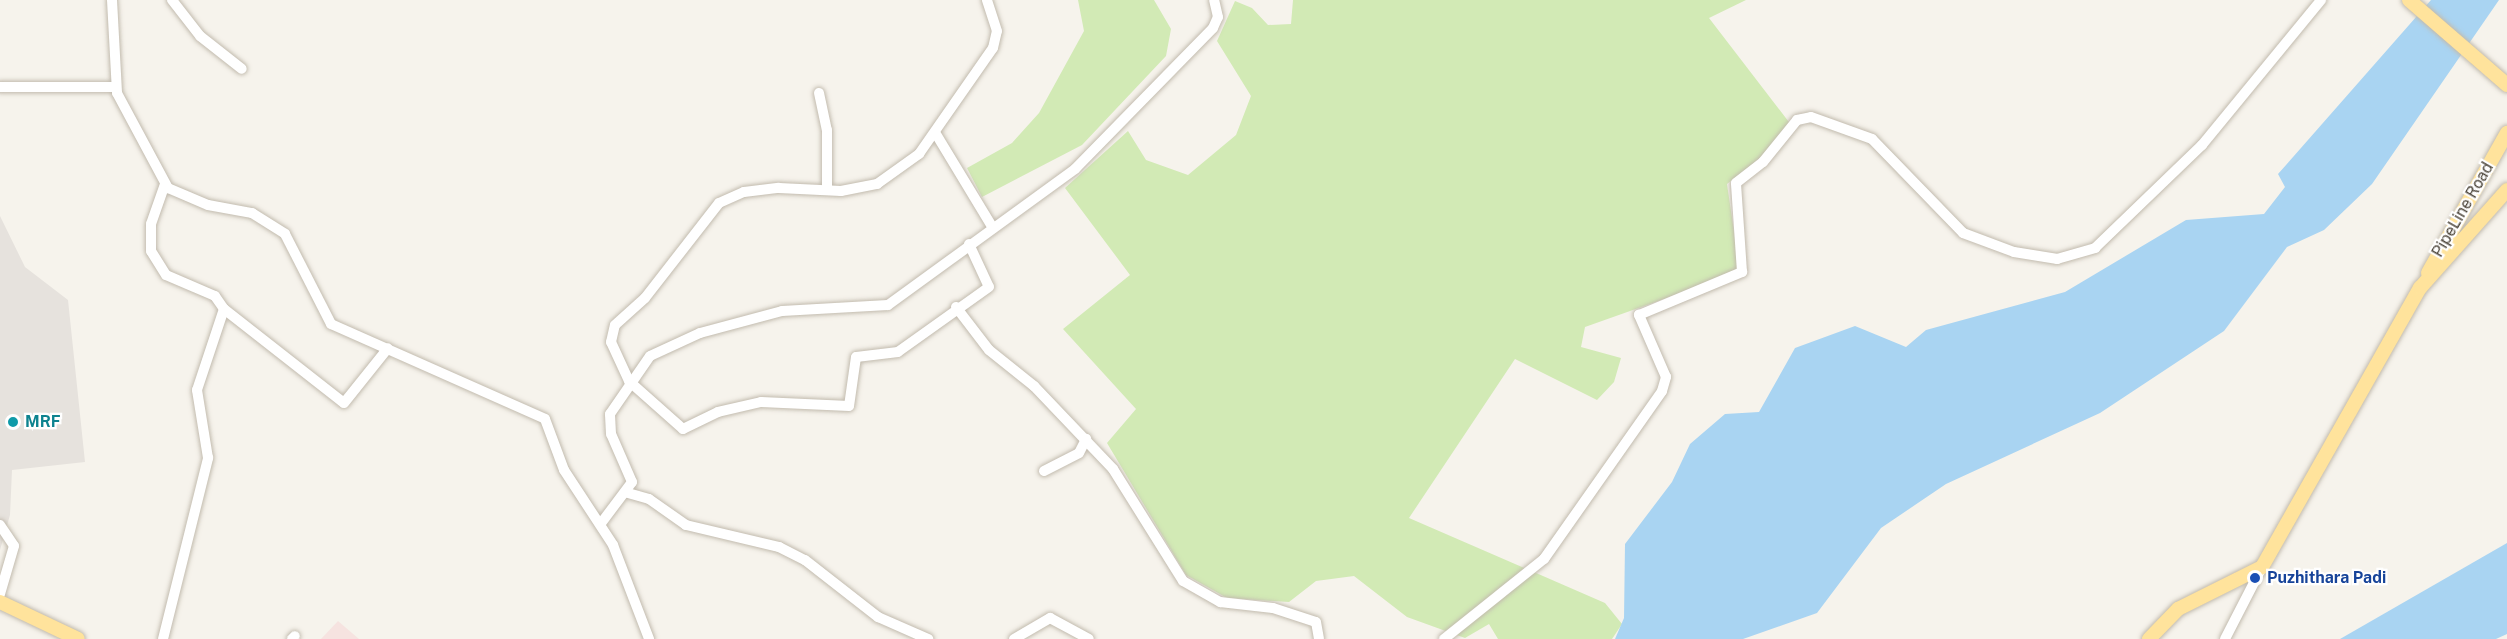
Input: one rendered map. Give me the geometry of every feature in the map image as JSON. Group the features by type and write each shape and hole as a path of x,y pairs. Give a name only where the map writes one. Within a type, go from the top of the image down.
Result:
{"main road":[{"path":"2409,0 2455,45 2507,85"},
{"name":"PipeLine Road","path":"2420,288 2507,133"},
{"path":"2150,639 2178,609 2262,567 2420,288 2507,190"},
{"path":"0,602 78,639"}],"street":[{"path":"112,0 116,87 165,184 208,205 252,213 285,234 331,324 545,419 564,470 602,522 650,639"},
{"path":"172,0 200,36 242,69"},
{"path":"969,244 989,287 956,307 898,352 856,357 849,406 761,402 718,412 683,429 629,381 610,333 645,298 706,214 744,192 827,190 885,180 936,134 993,48 997,31 987,0"},
{"path":"602,522 628,493 632,482 611,434 610,414 629,381 650,356 738,321 828,306 888,305 1075,169 1213,28 1218,17 1214,0"},
{"path":"1444,639 1544,559 1662,391 1666,377 1639,315 1742,272 1736,183 1763,162 1797,120 1811,117 1872,139 1963,233 2014,252 2057,259 2095,248 2202,145 2322,0"},
{"path":"0,87 116,87"},
{"path":"819,93 827,130 827,190"},
{"path":"936,134 993,228"},
{"path":"165,184 151,224 151,251 166,275 215,296 224,309 344,403 388,348"},
{"path":"956,307 989,350 1086,439 1124,482 1183,581 1220,602 1266,606 1316,622 1319,639"},
{"path":"163,639 208,458 197,390 224,309"},
{"path":"1044,471 1079,453 1086,439"},
{"path":"628,493 649,499 686,525 779,547 805,560 878,617 928,639"},
{"path":"0,525 14,546 0,594"},
{"path":"2225,639 2262,567"},
{"path":"1014,639 1050,618 1089,639"}],"shaded area":[{"path":"0,216 25,267 68,300 85,462 12,470 10,515 0,550"},
{"path":"338,621 359,639 321,639"}],"green space":[{"path":"1078,0 1154,0 1171,29 1166,56 1082,145 982,197 967,168 1012,143 1039,113 1084,31"},
{"path":"1293,0 1746,0 1709,18 1795,130 1727,184 1740,272 1585,327 1581,347 1621,358 1614,382 1597,400 1515,359 1409,518 1605,603 1622,624 1612,639 1498,639 1489,624 1465,638 1407,617 1354,576 1316,581 1289,602 1227,598 1186,575 1107,443 1136,409 1063,329 1130,275 1065,188 1128,131 1146,160 1188,175 1236,135 1251,96 1217,41 1235,1 1252,8 1268,25 1291,24"}],"water":[{"path":"2431,0 2499,0 2372,184 2324,230 2287,247 2224,331 2100,413 1946,484 1881,528 1817,613 1743,639 1615,639 1624,618 1625,544 1672,482 1690,444 1725,414 1759,412 1795,348 1855,326 1906,347 1926,330 2065,292 2186,220 2264,214 2285,187 2278,174"},
{"path":"2507,543 2507,634 2496,639 2340,639"}],"place":[{"name":"MRF","path":"13,422"},
{"name":"Puzhithara Padi","path":"2255,578"}]}
